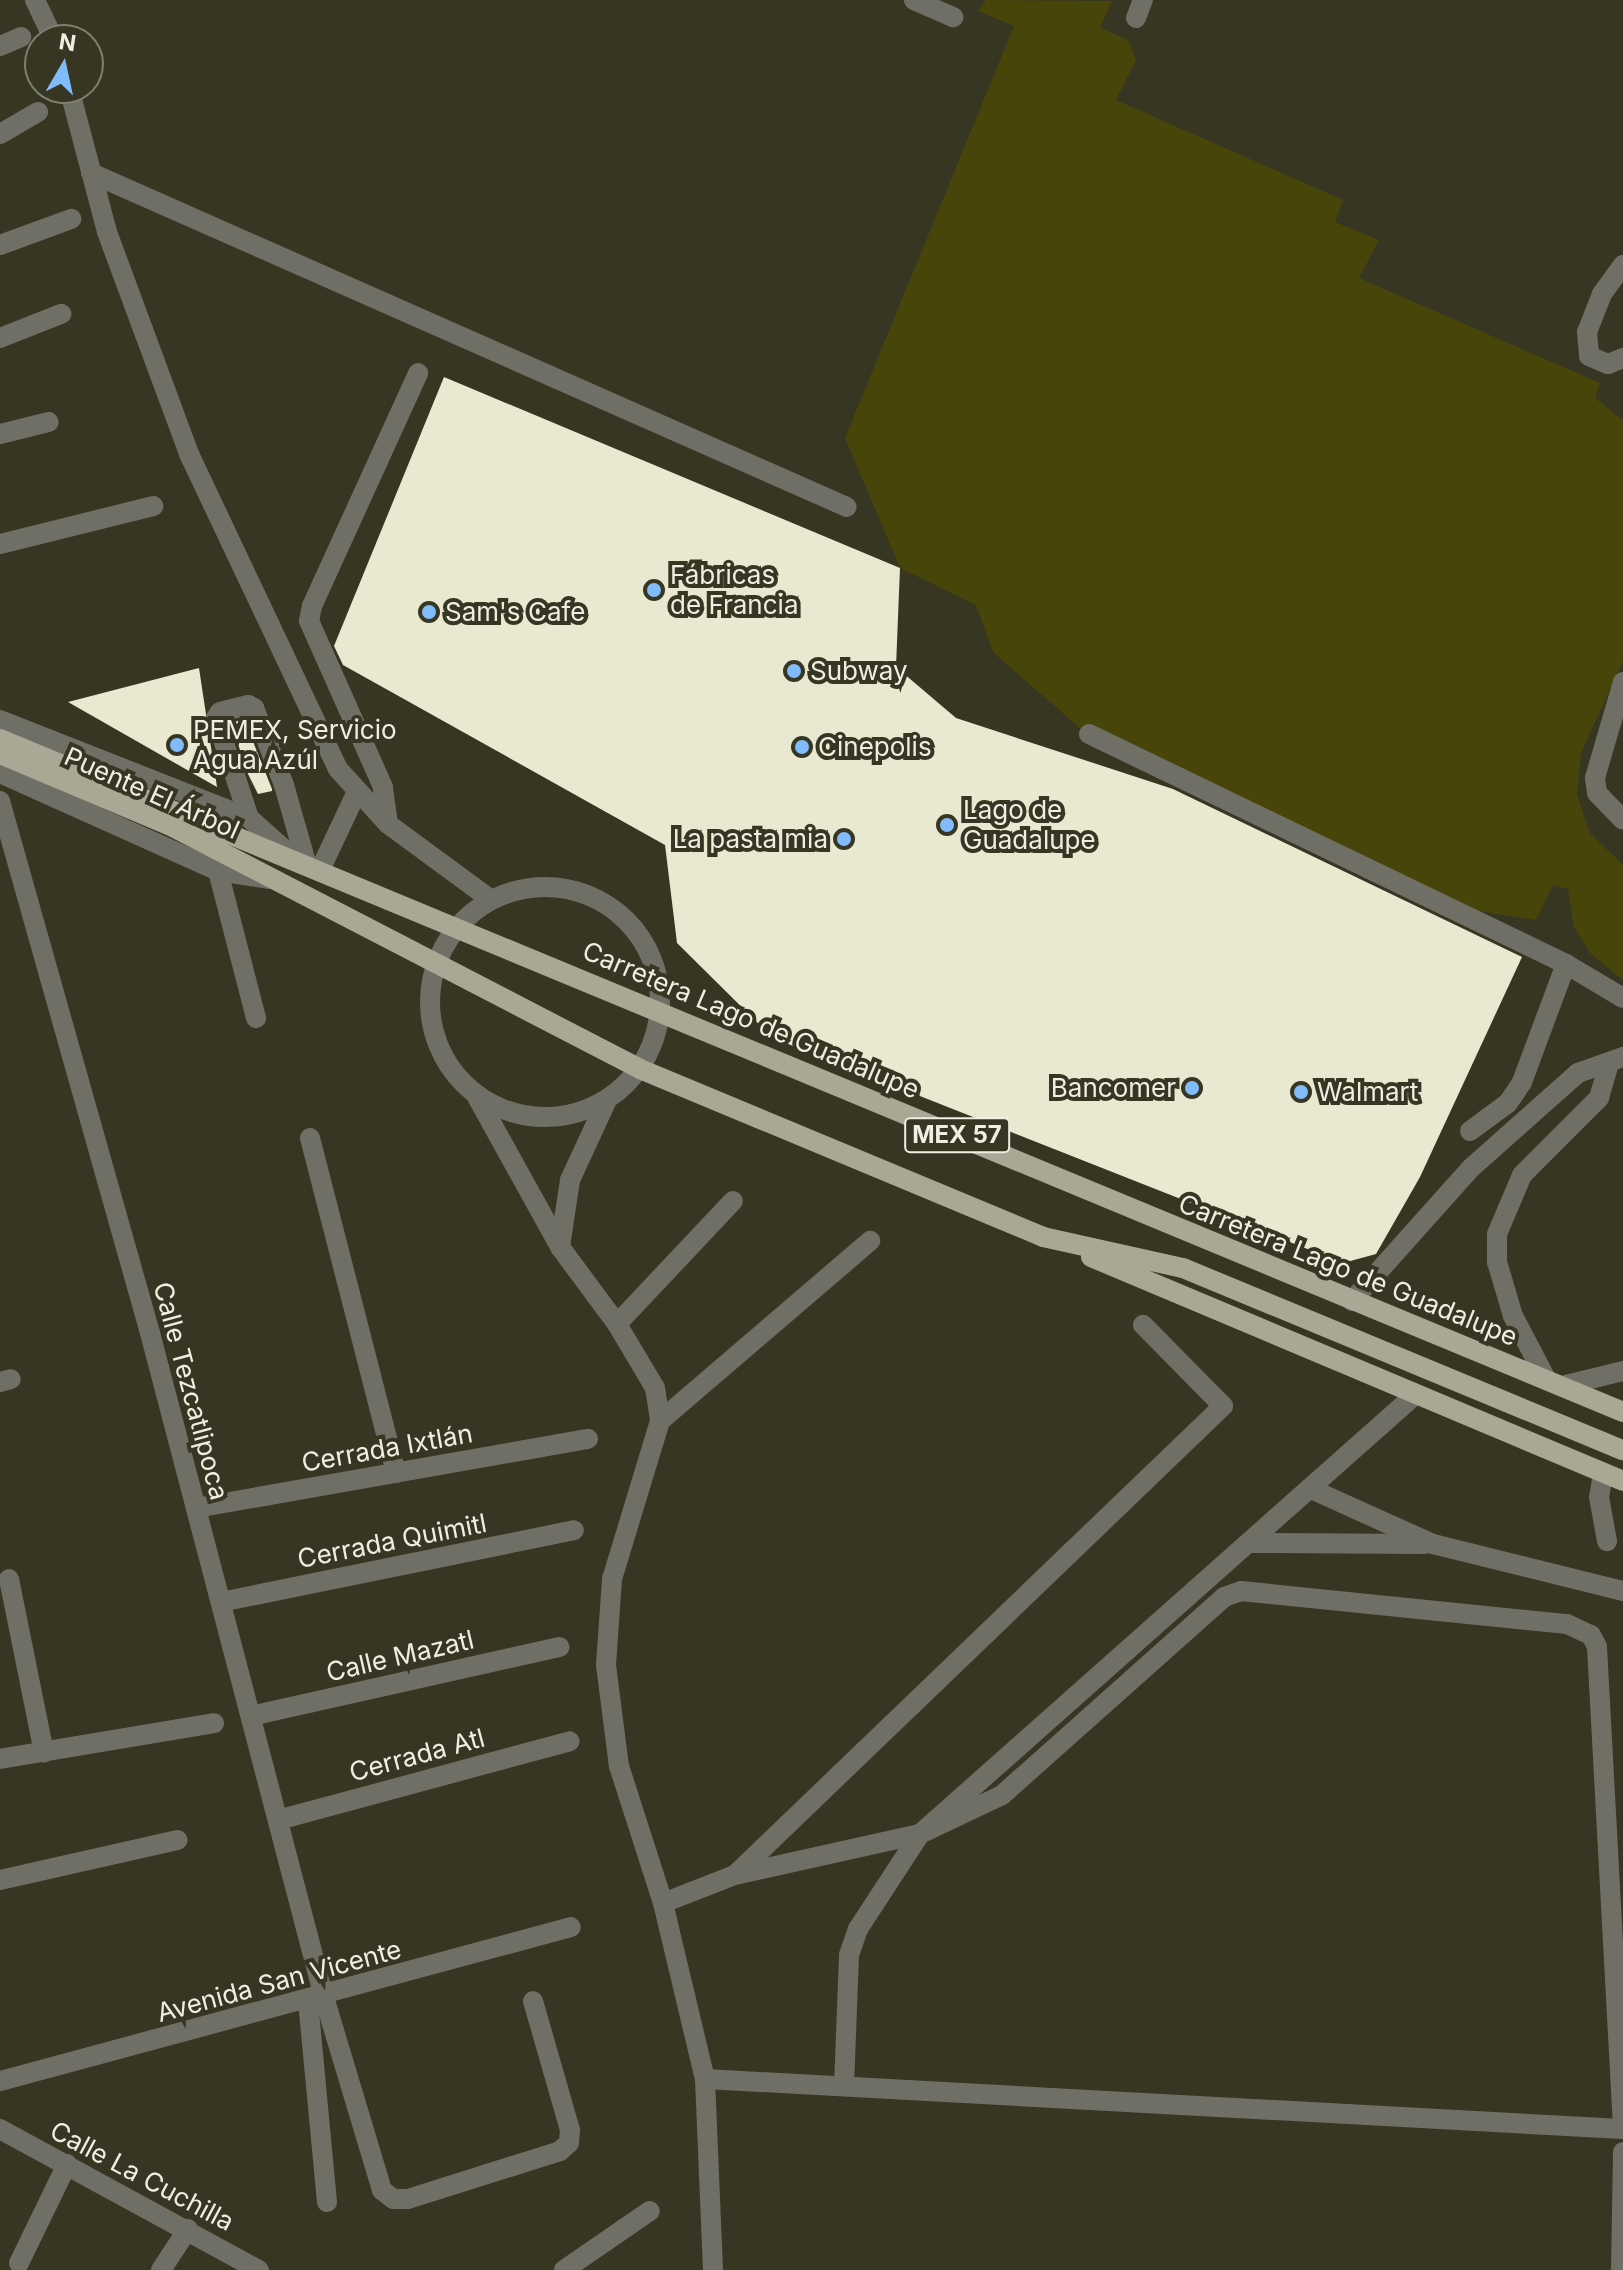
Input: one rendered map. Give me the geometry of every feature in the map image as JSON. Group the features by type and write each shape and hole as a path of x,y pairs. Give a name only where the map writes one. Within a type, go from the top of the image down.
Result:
{"main road":[{"name":"Puente El Árbol","path":"0,739 281,881"},
{"name":"Puente El Árbol","path":"0,754 306,863"},
{"name":"Carretera Lago de Guadalupe","path":"306,863 1623,1412"},
{"name":"MEX 57","path":"281,881 434,965 640,1069 1043,1237 1183,1268 1623,1450"},
{"path":"1043,1237 1623,1481"}],"street":[{"path":"35,0 46,24"},
{"path":"914,0 953,17"},
{"path":"0,46 21,37"},
{"path":"73,104 107,232 190,456 338,769 356,794 388,824 490,899"},
{"path":"0,134 38,112"},
{"path":"91,173 847,507"},
{"path":"0,245 71,219"},
{"path":"1623,265 1602,294 1587,332 1589,356 1608,364 1623,358"},
{"path":"0,338 61,314"},
{"path":"388,824 383,787 309,621 312,606 418,373"},
{"path":"0,434 49,422"},
{"path":"0,544 153,506"},
{"path":"1623,682 1595,778 1597,793 1623,820"},
{"path":"249,818 216,718 248,705 254,708 284,785 306,863"},
{"name":"Carretera Lago de Guadalupe","path":"0,720 249,818 306,863"},
{"path":"1089,734 1566,964 1623,998"},
{"name":"MEX 57","path":"0,773 218,871 281,881"},
{"path":"306,863 356,794"},
{"name":"Calle Tezcatlipoca","path":"0,801 221,1602 278,1820 316,1999"},
{"path":"218,871 256,1018"},
{"path":"560,1247 570,1180 607,1100 640,1069 654,1042 661,1011 657,970 639,933 608,905 571,888 543,887 490,899 457,924 434,965 429,1021 445,1064 477,1097 560,1247 617,1324 655,1388 660,1421 612,1579 606,1665 619,1766 663,1903 705,2079 713,2270"},
{"path":"1470,1131 1508,1103 1522,1082 1566,964"},
{"path":"1352,1301 1471,1168 1578,1073 1616,1062"},
{"path":"1616,1062 1599,1098 1522,1175 1497,1234 1497,1262 1513,1316 1554,1383 1623,1371"},
{"path":"477,1097 518,1115 564,1116 607,1100"},
{"path":"310,1138 396,1473"},
{"path":"617,1324 733,1201"},
{"path":"660,1421 870,1241"},
{"path":"735,1875 1223,1406 1143,1325"},
{"path":"844,2086 849,1955 858,1929 920,1834 1416,1394"},
{"name":"Cerrada Ixtlán","path":"196,1508 588,1439"},
{"path":"1603,1473 1599,1497 1607,1541"},
{"path":"1311,1489 1433,1544 1623,1591"},
{"name":"Cerrada Quimitl","path":"221,1602 574,1530"},
{"path":"1249,1543 1433,1544"},
{"path":"9,1579 44,1752"},
{"path":"663,1903 735,1875 920,1834 1002,1795 1035,1770 1224,1597 1241,1591 1567,1624 1591,1635 1597,1647 1623,2126 705,2079"},
{"name":"Calle Mazatl","path":"251,1716 559,1647"},
{"path":"0,1759 214,1723"},
{"name":"Cerrada Atl","path":"278,1820 570,1741"},
{"path":"0,1880 178,1840"},
{"name":"Avenida San Vicente","path":"0,2081 316,1999 571,1927"},
{"path":"316,1999 382,2190 393,2199 529,2161 569,2143 570,2130 533,2001"},
{"path":"316,1999 327,2202"},
{"name":"Calle La Cuchilla","path":"0,2129 259,2270"},
{"path":"1621,2270 1623,2152"},
{"path":"19,2263 67,2164"},
{"path":"564,2270 650,2211"},
{"path":"161,2270 188,2229"}],"shaded area":[{"path":"986,0 1112,1 1100,27 1129,41 1136,60 1116,100 1343,200 1335,222 1379,240 1359,278 1600,383 1595,398 1623,420 1623,661 1581,753 1577,794 1589,832 1623,865 1623,980 1590,953 1574,927 1568,889 1553,885 1536,920 1461,908 1089,736 993,652 976,605 900,568 845,438 1014,26 978,11"}],"building":[{"name":"Lago de Guadalupe","path":"444,377 900,568 896,667 956,718 1173,789 1522,957 1420,1177 1376,1254 1343,1263 773,1038 677,943 665,845 343,665 334,646"},
{"name":"PEMEX, Servicio Agua Azúl","path":"199,668 217,787 68,702"},
{"path":"244,719 272,791 258,794 248,774 231,723"}],"place":[{"name":"Fábricas de Francia","path":"654,590"},
{"name":"Sam's Cafe","path":"429,612"},
{"name":"Subway","path":"794,671"},
{"name":"PEMEX, Servicio Agua Azúl","path":"177,745"},
{"name":"Cinepolis","path":"802,747"},
{"name":"Lago de Guadalupe","path":"947,825"},
{"name":"La pasta mia","path":"844,839"},
{"name":"Bancomer","path":"1192,1088"},
{"name":"Walmart","path":"1301,1092"}]}
